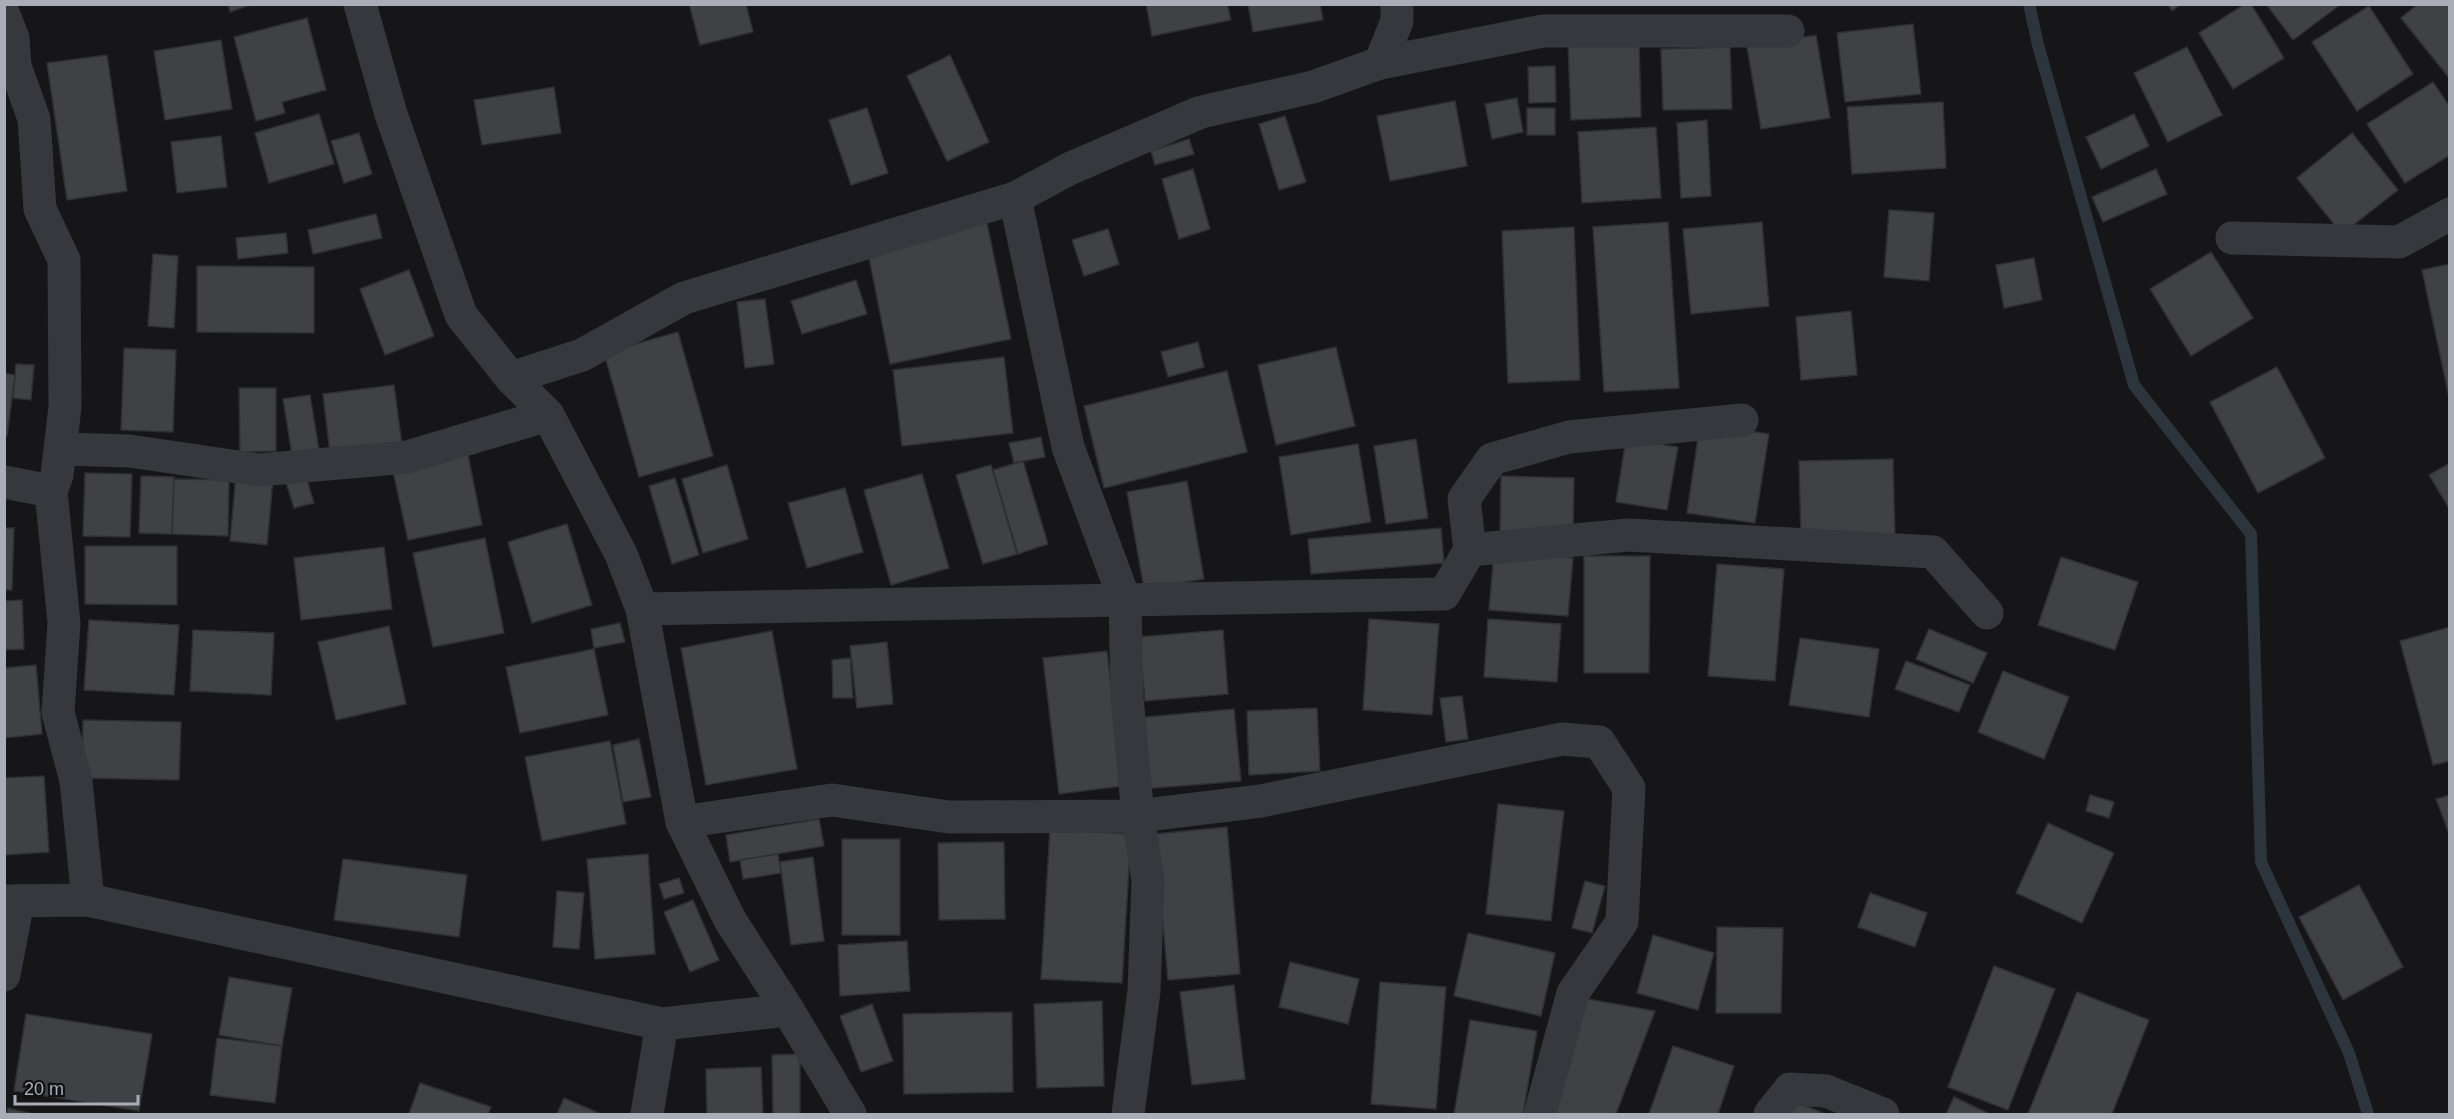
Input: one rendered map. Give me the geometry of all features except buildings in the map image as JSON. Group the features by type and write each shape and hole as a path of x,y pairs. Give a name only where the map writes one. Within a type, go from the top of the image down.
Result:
{"street":[{"path":"360,4 391,114 461,315 511,378 548,415 621,554 642,609 682,822 730,920 788,1010 850,1114"},
{"path":"1380,63 1397,21 1397,4"},
{"path":"4,15 13,38 15,66 34,119 40,209 64,260 65,407 61,449 51,491 64,623 58,712 76,781 88,900"},
{"path":"511,378 582,356 684,298 1015,198 1071,168 1201,112 1312,87 1380,63 1543,31 1788,32"},
{"path":"1015,198 1068,447 1125,601 1127,697 1138,816 1148,891 1144,990 1128,1114"},
{"path":"2232,238 2399,242 2450,213"},
{"path":"61,449 130,451 259,470 407,457 548,415"},
{"path":"642,609 1444,594 1470,550 1464,499 1492,459 1569,437 1742,420"},
{"path":"4,482 51,491"},
{"path":"1470,550 1628,535 1933,552 1987,613"},
{"path":"682,822 832,800 949,817 1138,816 1261,801 1562,739 1599,742 1629,788 1622,922 1573,993 1540,1114"},
{"path":"4,975 11,901 88,900 662,1024 788,1010"},
{"path":"647,1114 662,1024"},
{"path":"1770,1114 1790,1089 1826,1091 1883,1114"}],"waterway":[{"path":"2029,4 2038,45 2134,385 2251,534 2261,862 2349,1053 2368,1114"}]}
